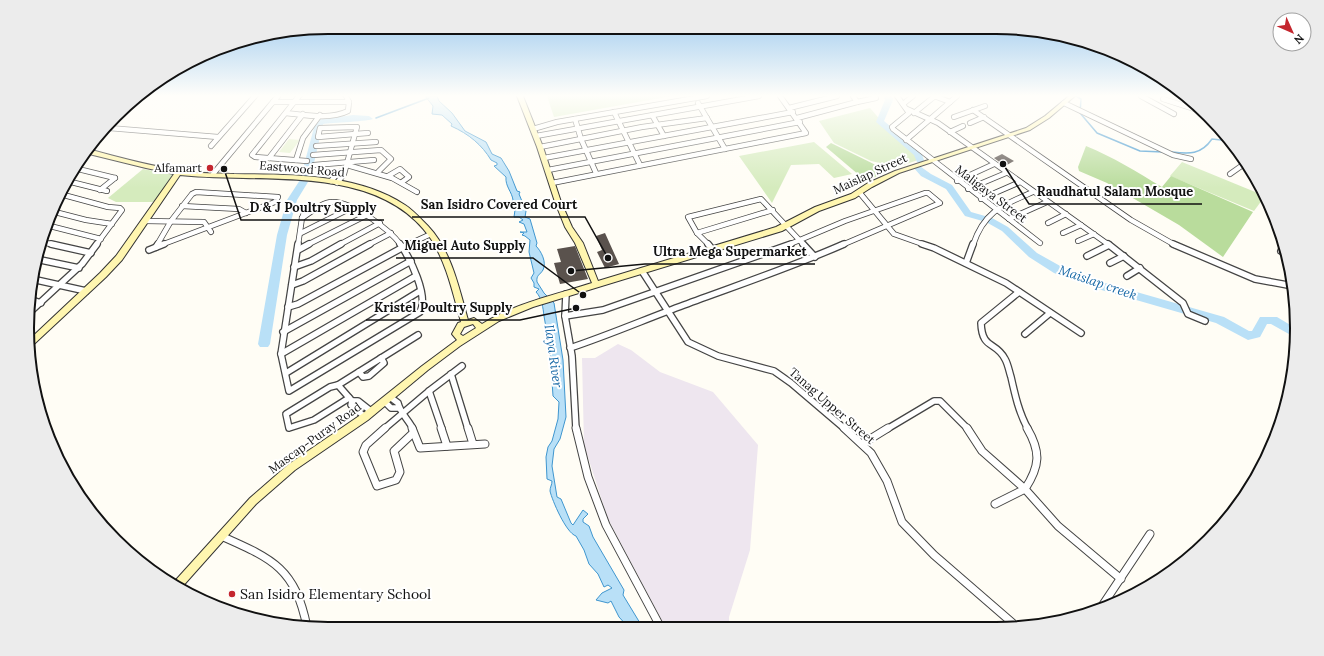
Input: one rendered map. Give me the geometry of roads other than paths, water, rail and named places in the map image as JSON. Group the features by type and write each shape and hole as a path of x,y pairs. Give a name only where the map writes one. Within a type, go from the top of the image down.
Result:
{"main road":[{"path":"532,127 561,210 569,227 580,242 596,285"},
{"name":"Maislap Street","path":"642,271 786,226 810,212 853,196 897,172 1032,127"},
{"name":"Eastwood Road","path":"93,152 182,173 334,182 362,188 392,201 414,216 433,236 444,257 465,322"},
{"path":"35,339 119,258 182,173"},
{"name":"Mascap-Puray Road","path":"180,582 253,501 292,467 368,415 433,361 462,341 505,315 530,305 642,271"},
{"path":"462,341 457,336 456,331 465,322 474,321 482,328"}],"street":[{"path":"211,146 227,127"},
{"path":"213,174 253,127"},
{"path":"275,127 252,155 254,157 307,161"},
{"path":"269,158 293,127"},
{"path":"296,160 304,138 312,127"},
{"path":"345,127 320,128 318,137 368,133"},
{"path":"334,182 344,174 356,127"},
{"path":"534,132 551,127"},
{"path":"534,132 585,127"},
{"path":"621,127 640,165"},
{"path":"540,147 649,127"},
{"path":"660,127 664,136"},
{"path":"544,158 719,127"},
{"path":"753,127 756,130"},
{"path":"548,170 771,127"},
{"path":"552,183 596,173 806,133 803,127"},
{"name":"Maligaya Street","path":"894,127 892,128 957,181 1040,244"},
{"path":"906,140 921,127"},
{"path":"943,127 1140,268 1183,303 1188,314 1205,321"},
{"path":"950,132 962,127"},
{"path":"998,127 1131,220 1183,250 1255,279 1286,285"},
{"path":"1113,127 1173,155 1191,159"},
{"path":"112,128 218,137"},
{"path":"577,128 596,173"},
{"path":"712,128 725,149"},
{"path":"316,146 376,142"},
{"path":"313,155 382,151 391,159 378,172"},
{"path":"346,166 374,160 365,169"},
{"path":"957,181 994,164"},
{"path":"314,165 346,166 378,172 402,182 417,192"},
{"path":"1230,174 1241,166"},
{"path":"388,176 400,169 409,177 402,182"},
{"path":"81,170 114,178 100,190"},
{"path":"968,189 1006,173"},
{"path":"72,182 106,191"},
{"path":"981,199 1020,182"},
{"path":"149,250 210,230 246,213 275,202 278,196 196,192 189,196 170,221 156,247"},
{"path":"859,192 894,234 905,240 934,248 966,263 1019,292 1081,334"},
{"path":"966,263 972,254 980,226 985,219 996,210 1033,192"},
{"path":"565,316 603,310 800,241 873,210 927,193 940,204 815,257 668,313 663,313 618,332 570,348"},
{"path":"35,308 79,268 122,209 108,207 65,195"},
{"path":"712,249 697,233 688,219 689,216 759,199 764,200 815,257"},
{"path":"302,218 331,202 351,208 380,223 391,233 411,261 420,291 423,308 420,312 289,391 281,354 294,267 301,233 302,218 305,210"},
{"path":"1009,219 1047,202"},
{"path":"182,206 239,209 246,213"},
{"path":"301,233 351,208"},
{"path":"697,233 773,210"},
{"path":"57,213 86,220 112,224"},
{"path":"1048,223 1066,214"},
{"path":"298,250 367,215"},
{"path":"145,221 204,222 210,230"},
{"path":"294,267 311,261 380,223"},
{"path":"1063,233 1081,225"},
{"path":"52,227 101,239"},
{"path":"292,285 303,281 391,233"},
{"path":"1078,241 1094,234"},
{"path":"288,307 298,304 402,249 433,236"},
{"path":"47,243 91,253"},
{"path":"1087,256 1109,245"},
{"path":"1110,264 1124,256"},
{"path":"42,260 79,268"},
{"path":"284,332 411,261"},
{"path":"1127,276 1140,268"},
{"name":"Tanag Upper Street","path":"642,271 688,342 718,356 774,371 862,444 871,453 887,480 894,504 902,522 918,541 1011,621"},
{"path":"281,354 416,276"},
{"path":"38,281 86,291"},
{"path":"286,373 420,291"},
{"path":"995,504 1025,490 1035,474 1038,456 1034,440 1022,419 1006,360 1003,354 983,340 980,335 981,323 1019,292"},
{"path":"563,296 572,356 576,434 592,493 606,525 658,622"},
{"path":"36,301 41,303"},
{"path":"1025,334 1050,313"},
{"path":"350,399 309,423 289,428 286,418 287,414 330,387 336,386 418,335"},
{"path":"359,372 363,377 369,376 384,363 381,358"},
{"path":"413,433 394,451 400,472 396,480 377,486 363,448 401,410 462,366"},
{"path":"451,374 473,444"},
{"path":"336,386 350,399 351,405 368,415"},
{"path":"429,391 447,446"},
{"path":"387,399 392,408 401,410 409,420 420,448 485,444"},
{"path":"862,444 937,400 940,401 966,428 982,451 1025,490 1055,524 1121,579"},
{"path":"1105,601 1150,534"},
{"path":"220,536 256,551 285,572 294,582 299,594 305,621"}],"water":[{"name":"Ilaya River","path":"452,127 462,127 465,131 486,142 492,154 501,158 509,171 517,191 520,192 519,194 526,211 525,217 530,219 537,243 536,246 544,260 544,267 538,276 537,282 544,293 554,303 563,360 566,417 560,439 554,449 552,466 557,497 561,499 573,525 583,510 588,514 583,519 583,522 589,526 593,537 624,590 623,595 639,622 624,622 619,617 611,601 608,603 596,600 602,593 612,588 608,585 604,587 598,574 589,564 584,550 576,536 572,534 564,523 551,495 550,491 552,481 547,479 546,457 558,419 559,402 553,396 550,351 542,303 536,292 539,289 534,287 534,283 531,278 534,273 529,252 530,240 522,235 524,233 520,232 527,232 524,224 519,222 523,220 519,217 514,217 515,210 510,206 513,200 506,177 494,166 497,165 497,163 491,160 474,140"}],"waterway":[{"path":"306,176 318,127"},
{"name":"Maislap creek","path":"885,127 918,154 920,160"},
{"path":"1092,127 1097,133 1140,151 1163,152"},
{"path":"1172,152 1189,153 1199,151 1212,139 1222,140"},
{"name":"Maislap creek","path":"917,167 924,174 949,187 957,196 968,214 989,220 1005,229 1033,255 1058,270 1102,286 1220,320 1248,336 1256,334 1264,320 1273,320 1290,330"},
{"path":"264,344 282,235 292,200 303,182"}],"place":[{"name":"Raudhatul Salam Mosque","path":"1003,164"},
{"name":"Alfamart","path":"210,168"},
{"name":"D & J Poultry Supply","path":"224,169"},
{"name":"San Isidro Covered Court","path":"608,258"},
{"name":"Ultra Mega Supermarket","path":"571,271"},
{"name":"Miguel Auto Supply","path":"583,295"},
{"name":"Kristel Poultry Supply","path":"576,308"},
{"name":"San Isidro Elementary School","path":"232,594"}]}
